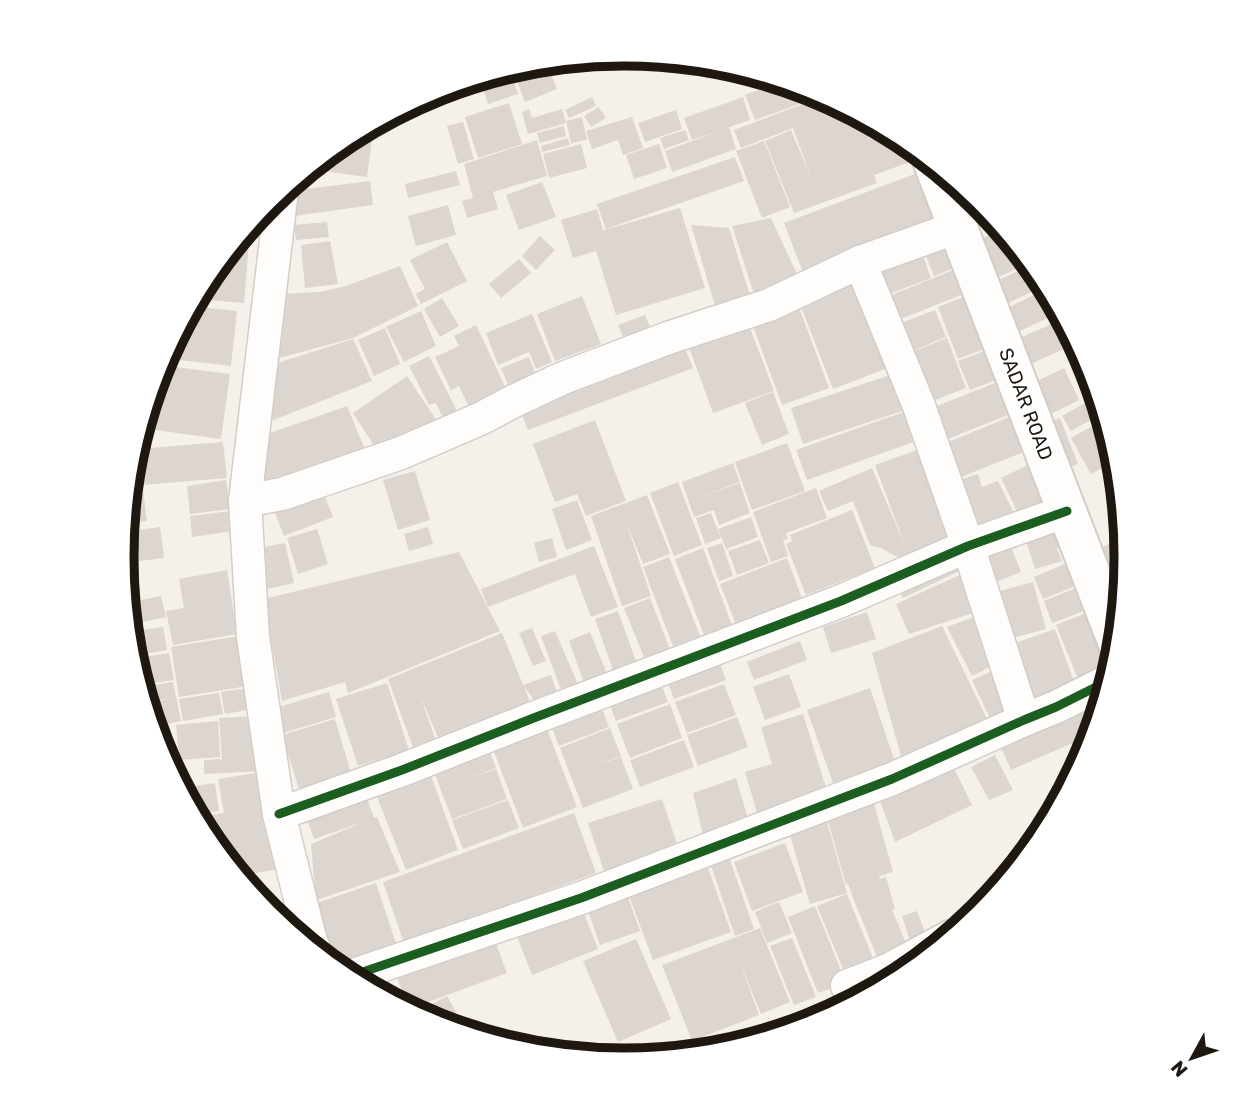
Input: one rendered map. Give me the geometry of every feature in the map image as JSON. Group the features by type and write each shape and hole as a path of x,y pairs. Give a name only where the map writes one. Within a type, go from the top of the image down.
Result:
{"street":[{"name":"SADAR ROAD","path":"941,183 1110,623"},
{"path":"280,207 245,501 253,637 279,814 309,932"},
{"path":"245,501 282,494 401,453 482,418 563,378 668,338 769,305 859,262 958,227"},
{"path":"859,262 919,407 968,546 1024,720"},
{"path":"279,814 402,770 841,601 968,546 1067,511"},
{"path":"363,972 607,888 892,779 1097,686"},
{"path":"848,986 895,966"}],"building":[{"path":"550,73 557,89 525,102 516,79"},
{"path":"513,79 518,94 488,104 483,88"},
{"path":"765,88 797,98 799,104 755,120 745,95"},
{"path":"592,97 596,106 569,118 565,110"},
{"path":"743,97 750,120 729,127 736,149 672,172 665,151 722,130 692,140 684,118"},
{"path":"807,102 869,132 913,161 874,175 877,183 794,213 765,141 791,130 812,180 793,128 741,148 734,130"},
{"path":"509,103 522,144 478,158 465,117"},
{"path":"599,107 606,118 591,127 584,116"},
{"path":"529,109 532,118 562,109 566,123 528,134 522,112"},
{"path":"676,110 682,129 645,142 638,123"},
{"path":"582,117 587,140 571,143 566,121"},
{"path":"632,117 643,148 623,155 618,140 592,149 586,131"},
{"path":"463,122 474,159 458,164 447,126"},
{"path":"564,126 566,136 540,143 537,133"},
{"path":"685,130 689,140 664,149 660,138"},
{"path":"372,136 367,177 322,171"},
{"path":"568,138 570,145 542,152 541,146"},
{"path":"537,140 547,176 493,192 498,209 467,218 462,201 473,198 464,164"},
{"path":"764,141 790,207 762,218 736,151"},
{"path":"581,144 587,168 549,178 543,154"},
{"path":"659,144 667,168 634,179 626,155"},
{"path":"735,157 744,181 606,229 597,204"},
{"path":"456,171 460,185 408,198 405,184"},
{"path":"920,172 942,229 806,280 784,223"},
{"path":"370,181 373,205 294,216 291,197 299,190"},
{"path":"542,182 556,217 519,230 506,195"},
{"path":"958,198 985,225 970,232"},
{"path":"448,205 456,235 416,246 408,216"},
{"path":"680,208 705,288 616,315 596,251 573,258 561,220 597,209 603,230 601,231"},
{"path":"771,218 800,281 755,297 732,226"},
{"path":"327,222 329,237 296,240 294,225"},
{"path":"691,225 729,228 752,302 717,312"},
{"path":"993,234 1020,267 992,280 979,240"},
{"path":"540,236 555,250 536,270 522,256"},
{"path":"947,236 959,266 934,276 922,246"},
{"path":"249,241 244,303 206,300"},
{"path":"330,241 338,284 305,288 301,245"},
{"path":"447,242 467,281 421,304 416,294 425,289 410,260"},
{"path":"919,245 931,278 878,298 865,266"},
{"path":"519,259 531,273 501,298 489,284"},
{"path":"400,266 418,306 353,338 272,360 281,294 320,292 346,286"},
{"path":"961,267 971,291 888,324 879,300"},
{"path":"1022,270 1036,290 1002,306 992,283"},
{"path":"855,271 893,366 833,389 796,294"},
{"path":"1038,293 1051,316 1012,335 1001,311"},
{"path":"971,294 992,346 958,359 938,307"},
{"path":"582,296 601,344 555,361 537,314"},
{"path":"442,298 459,326 440,337 424,309"},
{"path":"797,302 829,388 782,405 750,318"},
{"path":"202,307 237,311 231,366 175,359"},
{"path":"935,310 946,337 902,355 891,327"},
{"path":"421,311 436,346 404,362 386,327"},
{"path":"532,314 552,362 536,369 529,352 498,365 486,333"},
{"path":"645,315 655,339 628,349 618,325"},
{"path":"747,320 774,391 713,413 687,342"},
{"path":"1054,323 1066,348 1026,366 1015,340"},
{"path":"476,325 509,395 472,413 459,386 451,390 435,357 459,346 454,336"},
{"path":"385,328 400,364 374,376 358,340"},
{"path":"947,338 966,388 925,404 906,354"},
{"path":"353,339 372,381 266,423 271,365"},
{"path":"684,346 693,368 528,430 519,407"},
{"path":"992,348 1004,377 970,390 958,361"},
{"path":"429,356 458,413 444,420 436,403 429,405 409,366"},
{"path":"529,357 538,381 511,392 501,368"},
{"path":"172,367 230,374 221,439 150,429"},
{"path":"1064,368 1079,400 1045,417 1029,385"},
{"path":"899,372 911,408 803,444 791,408"},
{"path":"407,376 437,421 382,458 353,413"},
{"path":"1000,381 1013,413 935,444 922,412"},
{"path":"773,392 789,434 762,445 745,403"},
{"path":"1085,403 1093,419 1071,431 1062,416"},
{"path":"347,406 365,450 284,481 264,481 259,437"},
{"path":"912,409 922,439 807,480 796,450"},
{"path":"1012,416 1026,451 951,481 936,447"},
{"path":"1060,418 1078,464 1056,473 1038,426"},
{"path":"595,420 626,501 586,516 577,494 555,502 533,444"},
{"path":"1096,424 1106,466 1091,474 1071,438"},
{"path":"223,442 227,478 141,485 146,448"},
{"path":"787,443 805,491 752,510 735,462"},
{"path":"926,447 959,536 899,558 870,545 853,501 828,511 819,491 872,468 905,546 875,465"},
{"path":"1034,462 1047,513 967,537 948,484 978,474 982,487 998,481 1014,513 1017,511 1001,478"},
{"path":"733,463 740,482 694,499 740,483 750,513 719,525 714,510 694,517 682,482"},
{"path":"415,471 430,520 398,530 383,480"},
{"path":"226,480 230,509 190,514 187,486"},
{"path":"678,482 702,545 674,556 650,493"},
{"path":"321,487 333,517 284,536 272,505"},
{"path":"816,488 827,518 786,533 788,539 783,540 788,556 771,562 753,512"},
{"path":"143,490 147,521 135,523 138,493"},
{"path":"647,495 670,554 643,564 626,522 651,596 622,606 591,516"},
{"path":"577,500 592,540 566,550 552,509"},
{"path":"852,510 875,568 806,595 786,544 792,541 790,535"},
{"path":"231,511 234,531 192,537 190,516"},
{"path":"711,513 721,538 705,544 696,518"},
{"path":"751,517 758,537 726,549 718,529"},
{"path":"1059,520 1068,544 1057,548 1062,561 1035,569 1023,532"},
{"path":"160,527 164,558 134,562 135,530"},
{"path":"428,527 433,544 409,551 404,534"},
{"path":"317,529 328,564 298,574 287,538"},
{"path":"552,538 557,557 539,562 534,543"},
{"path":"1008,539 1021,572 993,583 979,550"},
{"path":"760,540 769,563 737,575 728,551"},
{"path":"1114,542 1113,574 1105,578 1093,551"},
{"path":"285,543 294,583 268,589 259,548"},
{"path":"722,543 733,576 719,581 707,548"},
{"path":"594,546 618,607 591,617 575,574 488,607 481,589"},
{"path":"703,548 732,625 704,635 675,559"},
{"path":"459,552 500,631 348,693 345,682 282,701 264,599"},
{"path":"961,553 968,567 903,598 896,584"},
{"path":"669,557 700,636 673,646 643,567"},
{"path":"787,558 803,601 737,627 720,584"},
{"path":"1072,561 1081,584 1043,599 1034,577"},
{"path":"227,570 237,634 173,645 166,611 184,608 179,579"},
{"path":"966,572 979,611 909,634 896,604"},
{"path":"1033,582 1046,629 1008,639 996,592"},
{"path":"1083,585 1092,608 1052,623 1044,601"},
{"path":"161,596 166,617 138,623 136,601"},
{"path":"650,598 671,652 646,662 624,608"},
{"path":"1094,610 1107,642 1100,675 1080,684 1056,625"},
{"path":"618,611 638,667 615,676 595,619"},
{"path":"867,612 876,639 831,653 823,627"},
{"path":"987,612 1002,661 972,676 947,627"},
{"path":"942,626 990,725 903,763 872,653"},
{"path":"163,627 167,650 143,654 139,630"},
{"path":"532,628 546,661 533,666 519,633"},
{"path":"1055,629 1076,687 1031,703 1010,645"},
{"path":"555,631 580,689 563,695 541,636"},
{"path":"590,632 609,679 586,688 569,641"},
{"path":"502,633 523,685 551,675 559,698 537,705 524,686 533,710 442,747 420,695 436,741 414,750 388,679"},
{"path":"239,636 248,686 179,697 171,647"},
{"path":"800,641 807,660 754,680 747,662"},
{"path":"169,653 174,680 150,684 144,657"},
{"path":"716,653 726,680 674,699 664,672"},
{"path":"1004,666 1019,717 993,725 972,680"},
{"path":"657,673 668,702 616,721 605,693"},
{"path":"789,674 801,707 765,720 753,687"},
{"path":"173,682 181,721 164,725 156,702 172,698 155,700 150,686"},
{"path":"387,683 409,750 358,766 336,699"},
{"path":"724,684 736,715 687,733 675,702"},
{"path":"249,688 253,709 225,714 221,692"},
{"path":"870,688 895,762 833,783 807,710"},
{"path":"329,692 336,717 283,733 275,708"},
{"path":"219,693 223,714 183,721 179,699"},
{"path":"597,696 609,727 559,746 547,715"},
{"path":"1087,703 1090,709 1079,740 1011,770 998,741"},
{"path":"670,704 682,738 630,758 617,724"},
{"path":"803,714 828,794 758,816 745,772 772,764 761,727"},
{"path":"257,716 260,771 204,774 204,760 222,761 219,718"},
{"path":"542,716 577,807 523,828 488,736"},
{"path":"737,717 748,747 698,766 687,735"},
{"path":"335,719 351,773 299,789 282,735"},
{"path":"218,721 220,757 179,760 176,725"},
{"path":"610,728 621,756 595,766 621,757 633,789 583,808 560,748"},
{"path":"485,738 496,768 469,778 496,769 507,799 452,819 429,759"},
{"path":"684,740 694,767 640,787 630,760"},
{"path":"995,755 1013,790 989,800 971,767"},
{"path":"426,762 458,850 406,870 371,782"},
{"path":"953,766 972,805 895,842 878,795"},
{"path":"263,772 279,869 250,874 216,830 207,816 224,813 218,779"},
{"path":"736,778 749,822 704,839 693,793"},
{"path":"215,783 219,811 205,813 191,786"},
{"path":"364,790 400,872 316,900 311,844 366,821 314,839 304,811"},
{"path":"871,793 893,872 879,876 880,879 886,877 895,909 892,910 910,953 880,964 851,893 853,892 848,884 846,885 824,806"},
{"path":"662,799 678,847 604,871 588,823"},
{"path":"508,800 519,828 463,849 452,820"},
{"path":"824,811 847,893 810,904 786,821"},
{"path":"574,813 596,873 404,943 383,882"},
{"path":"785,843 803,892 752,911 734,862"},
{"path":"727,851 754,929 735,936 708,857"},
{"path":"694,861 698,871 708,868 731,932 653,960 625,885"},
{"path":"376,883 397,946 348,963 325,946 311,905"},
{"path":"624,886 640,931 600,945 584,900"},
{"path":"847,894 876,966 847,978 817,906"},
{"path":"579,901 598,949 532,975 513,926"},
{"path":"779,902 792,933 767,943 755,912"},
{"path":"815,906 846,983 818,993 788,917"},
{"path":"917,911 928,941 912,947 902,916"},
{"path":"760,928 790,1002 761,1014 740,963 759,1015 692,1041 662,965"},
{"path":"492,933 507,973 423,1004 404,995 394,970"},
{"path":"792,938 816,997 794,1005 770,946"},
{"path":"636,939 671,1019 618,1042 583,961"},
{"path":"388,980 393,989 381,983"},
{"path":"842,995 842,996 812,1010 782,1019"},
{"path":"447,996 460,1019 436,1010 428,1006"}],"cycle path":[{"path":"279,814 402,770 841,601 968,546 1067,511"},
{"path":"363,972 581,898 892,779 1097,686"}]}
